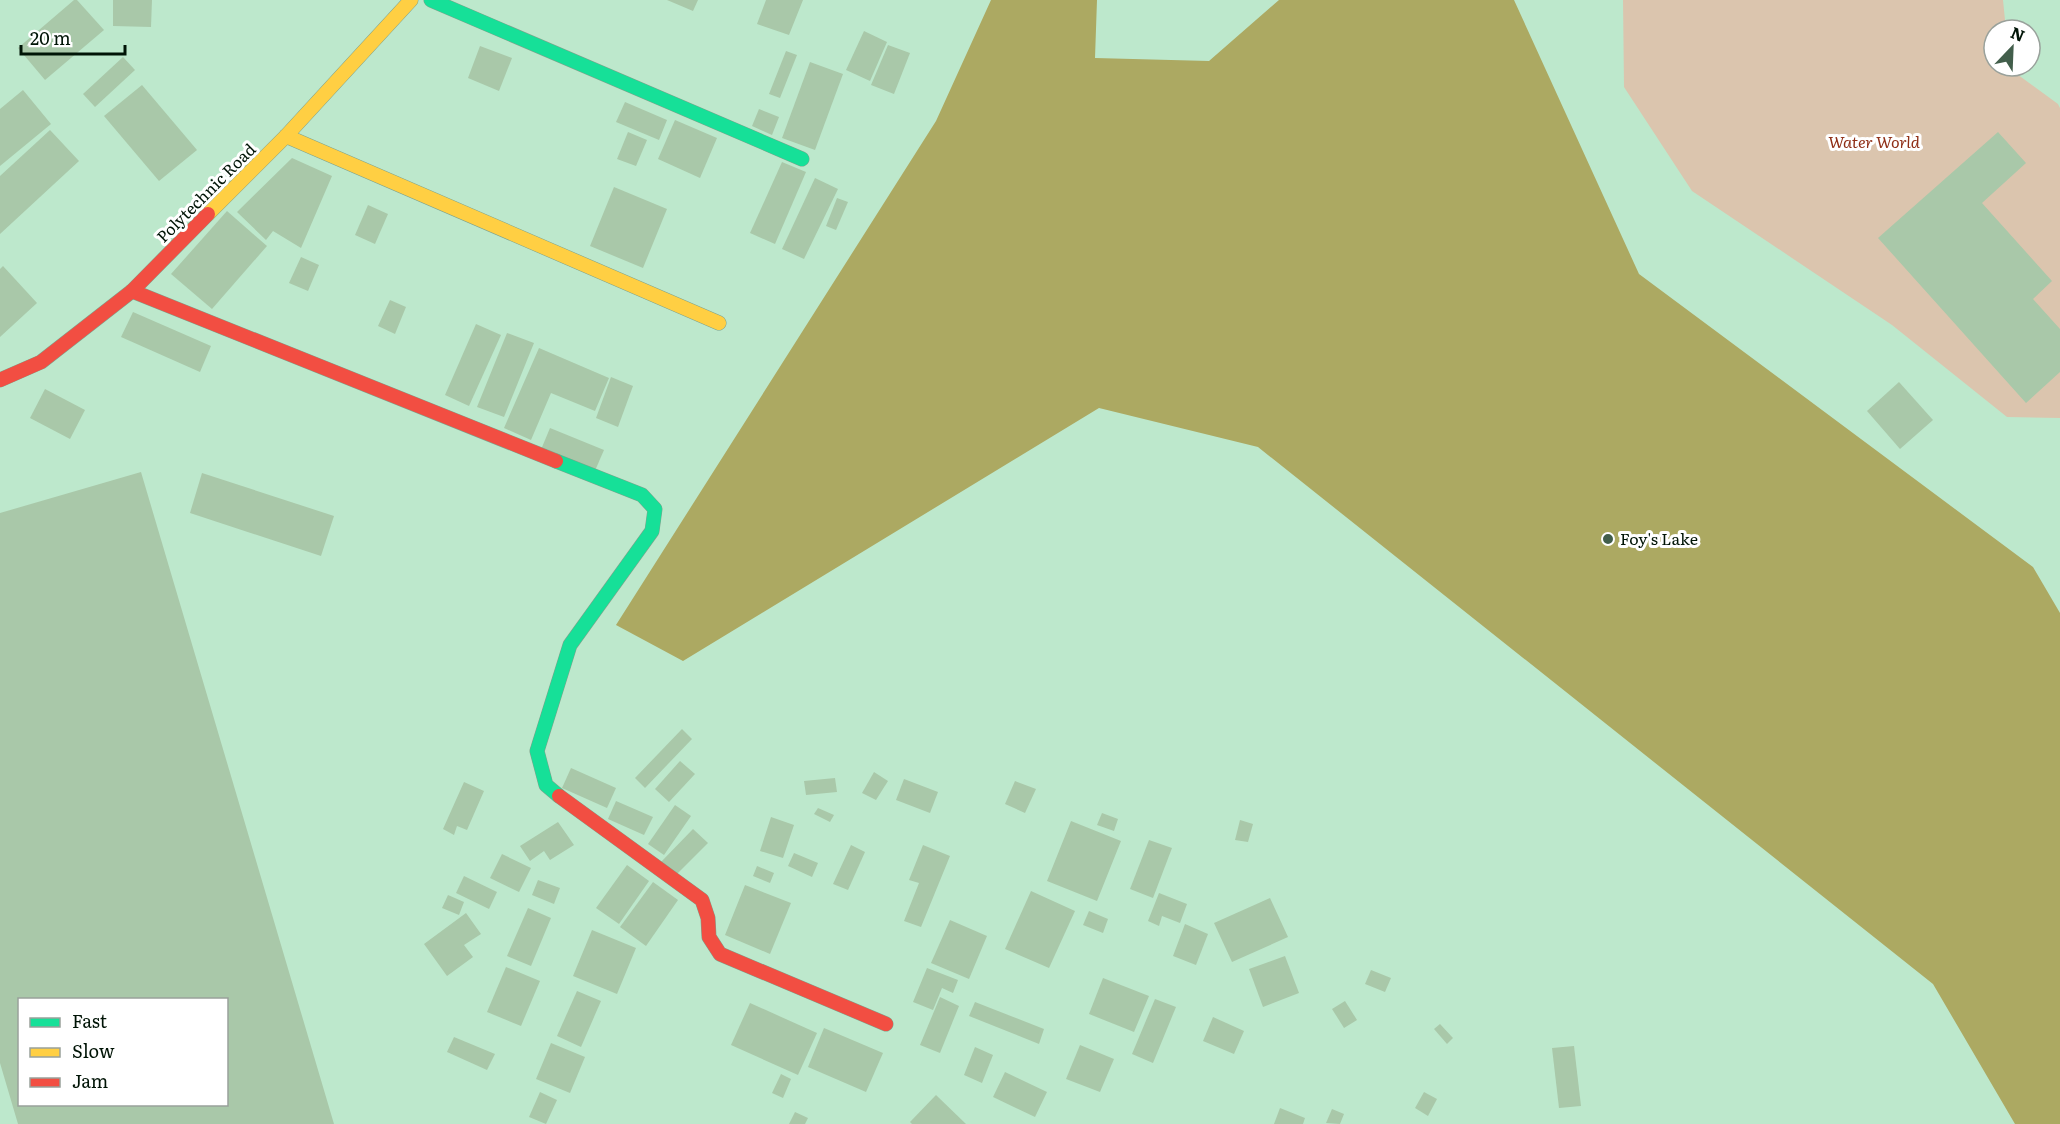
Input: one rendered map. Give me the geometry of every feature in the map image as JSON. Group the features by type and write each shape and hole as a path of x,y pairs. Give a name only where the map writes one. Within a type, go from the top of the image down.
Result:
{"street":[{"name":"Polytechnic Road","path":"0,380 41,362 132,291 286,136 411,0"},
{"path":"431,0 802,159"},
{"path":"286,136 720,323"},
{"path":"132,291 642,495 655,509 652,531 570,645 537,752 546,785 570,806 702,900 708,918 709,937 720,954 886,1024"}],"green space":[{"name":"Water World","path":"1623,0 2003,0 2005,18 1982,18 1982,78 2022,78 2058,104 2060,108 2060,418 2007,417 1892,325 1692,191 1624,87"}],"shaded area":[{"name":"Foy's Lake","path":"991,0 1097,0 1095,58 1209,61 1279,0 1514,0 1639,274 2033,567 2060,613 2060,1124 2015,1124 1933,984 1258,447 1099,408 683,661 616,625 936,121"}],"building":[{"path":"74,0 77,0 104,30 45,80 18,48"},
{"path":"113,0 152,0 151,27 113,26"},
{"path":"667,0 698,0 693,11"},
{"path":"766,0 803,0 789,35 757,24"},
{"path":"864,31 887,42 870,81 846,70"},
{"path":"888,45 910,53 894,94 871,85"},
{"path":"480,46 512,58 499,91 468,78"},
{"path":"786,51 797,55 780,98 769,94"},
{"path":"123,57 135,70 95,107 83,94"},
{"path":"810,62 843,74 815,150 782,138"},
{"path":"142,85 197,150 159,181 104,116"},
{"path":"23,90 51,124 0,166 0,109"},
{"path":"625,102 667,120 659,140 616,122"},
{"path":"759,109 779,117 772,135 752,126"},
{"path":"675,120 717,138 700,178 658,159"},
{"path":"50,130 79,161 0,234 0,176"},
{"path":"628,132 647,140 636,166 617,159"},
{"path":"1998,132 2026,163 1982,203 2052,281 2033,299 2060,329 2060,372 2026,403 1878,238"},
{"path":"292,158 332,176 301,248 273,231 266,240 237,212"},
{"path":"782,162 806,172 775,244 750,233"},
{"path":"815,178 838,189 804,259 782,249"},
{"path":"614,187 667,209 643,268 590,246"},
{"path":"837,198 848,202 836,230 826,226"},
{"path":"368,205 388,214 375,244 355,235"},
{"path":"227,211 267,246 212,309 171,274"},
{"path":"301,257 319,265 308,291 289,283"},
{"path":"3,266 37,303 0,337 0,269"},
{"path":"390,300 406,307 395,334 378,326"},
{"path":"133,312 211,346 200,372 121,337"},
{"path":"476,324 501,335 469,406 445,395"},
{"path":"507,333 534,343 504,417 477,407"},
{"path":"539,348 609,378 595,411 551,393 531,440 504,428"},
{"path":"611,377 633,386 618,427 596,418"},
{"path":"1899,382 1933,420 1900,449 1867,411"},
{"path":"45,389 85,410 70,439 30,418"},
{"path":"550,428 604,450 594,473 540,452"},
{"path":"141,472 334,1124 18,1124 0,1063 0,513"},
{"path":"202,473 334,516 321,556 190,513"},
{"path":"682,729 692,739 645,788 635,778"},
{"path":"680,761 695,774 669,802 655,789"},
{"path":"571,768 616,788 607,808 562,788"},
{"path":"874,772 888,781 876,800 862,793"},
{"path":"835,778 837,792 806,795 804,781"},
{"path":"904,779 938,792 930,813 896,800"},
{"path":"1015,781 1036,789 1025,813 1005,804"},
{"path":"464,782 484,791 467,830 457,826 454,835 443,829"},
{"path":"616,801 653,817 644,835 608,819"},
{"path":"675,805 691,816 664,855 648,844"},
{"path":"818,808 834,815 830,822 814,814"},
{"path":"1102,813 1118,819 1114,831 1097,825"},
{"path":"771,817 794,825 783,858 760,851"},
{"path":"1240,820 1253,824 1248,842 1235,840"},
{"path":"1071,821 1121,841 1097,901 1047,881"},
{"path":"558,822 574,845 550,860 544,851 530,861 520,846"},
{"path":"693,829 708,843 674,877 660,863"},
{"path":"1149,840 1172,848 1153,898 1130,889"},
{"path":"851,845 865,852 848,890 833,884"},
{"path":"923,845 950,856 921,927 904,921 919,883 909,880"},
{"path":"794,853 818,863 812,877 788,866"},
{"path":"502,854 531,868 519,892 490,878"},
{"path":"627,865 649,881 619,924 596,908"},
{"path":"757,866 774,873 770,883 753,876"},
{"path":"464,876 497,892 489,909 456,893"},
{"path":"538,880 560,888 554,904 532,895"},
{"path":"653,882 678,900 646,946 620,927"},
{"path":"745,885 791,903 770,954 725,935"},
{"path":"1031,891 1075,911 1049,968 1005,949"},
{"path":"1159,893 1187,904 1180,923 1162,916 1159,926 1148,921"},
{"path":"448,895 464,902 459,915 442,908"},
{"path":"1270,898 1288,937 1232,962 1214,923"},
{"path":"528,908 551,918 531,966 507,956"},
{"path":"1089,911 1108,919 1103,933 1083,925"},
{"path":"466,913 481,934 464,945 473,957 447,976 424,944"},
{"path":"950,920 987,936 969,979 931,963"},
{"path":"1185,924 1208,934 1196,965 1173,956"},
{"path":"592,930 636,948 617,994 573,976"},
{"path":"1285,956 1299,993 1263,1007 1249,969"},
{"path":"506,967 540,981 521,1026 487,1012"},
{"path":"927,968 958,980 953,993 942,988 933,1010 913,1002"},
{"path":"1371,970 1391,978 1385,992 1365,984"},
{"path":"1103,978 1149,996 1134,1032 1089,1014"},
{"path":"577,991 601,1001 581,1047 557,1036"},
{"path":"940,997 959,1006 940,1053 920,1045"},
{"path":"1155,999 1176,1007 1153,1063 1132,1054"},
{"path":"1345,1001 1357,1020 1344,1028 1332,1009"},
{"path":"975,1002 1044,1029 1039,1044 969,1016"},
{"path":"750,1003 817,1033 798,1075 731,1045"},
{"path":"1213,1017 1244,1031 1234,1054 1203,1041"},
{"path":"1440,1024 1453,1038 1447,1044 1434,1029"},
{"path":"824,1028 883,1053 866,1092 808,1067"},
{"path":"454,1037 495,1054 487,1070 447,1052"},
{"path":"551,1043 585,1057 570,1093 536,1079"},
{"path":"1080,1045 1114,1059 1100,1092 1066,1079"},
{"path":"1574,1046 1581,1106 1559,1108 1552,1048"},
{"path":"975,1047 993,1055 982,1083 964,1075"},
{"path":"1005,1072 1047,1092 1035,1117 993,1097"},
{"path":"781,1074 791,1079 783,1098 772,1093"},
{"path":"540,1092 557,1100 546,1124 529,1117"},
{"path":"1424,1092 1437,1099 1428,1116 1415,1108"},
{"path":"936,1095 966,1124 912,1124 910,1122"},
{"path":"1280,1108 1305,1118 1303,1124 1274,1124"},
{"path":"1332,1109 1344,1114 1340,1124 1326,1123"},
{"path":"795,1112 808,1118 805,1124 789,1124"}],"traffic: fast":[{"path":"431,0 802,159"},
{"path":"556,461 642,495 655,509 652,531 570,645 537,751 546,785 559,796"}],"traffic: slow":[{"path":"208,214 286,136 411,0"},
{"path":"286,136 719,323"}],"traffic: jam":[{"path":"0,380 41,362 132,291 208,214"},
{"path":"132,291 556,461"},
{"path":"559,796 702,900 708,918 709,937 720,954 886,1024"}],"place":[{"name":"Foy's Lake","path":"1608,539"}]}
